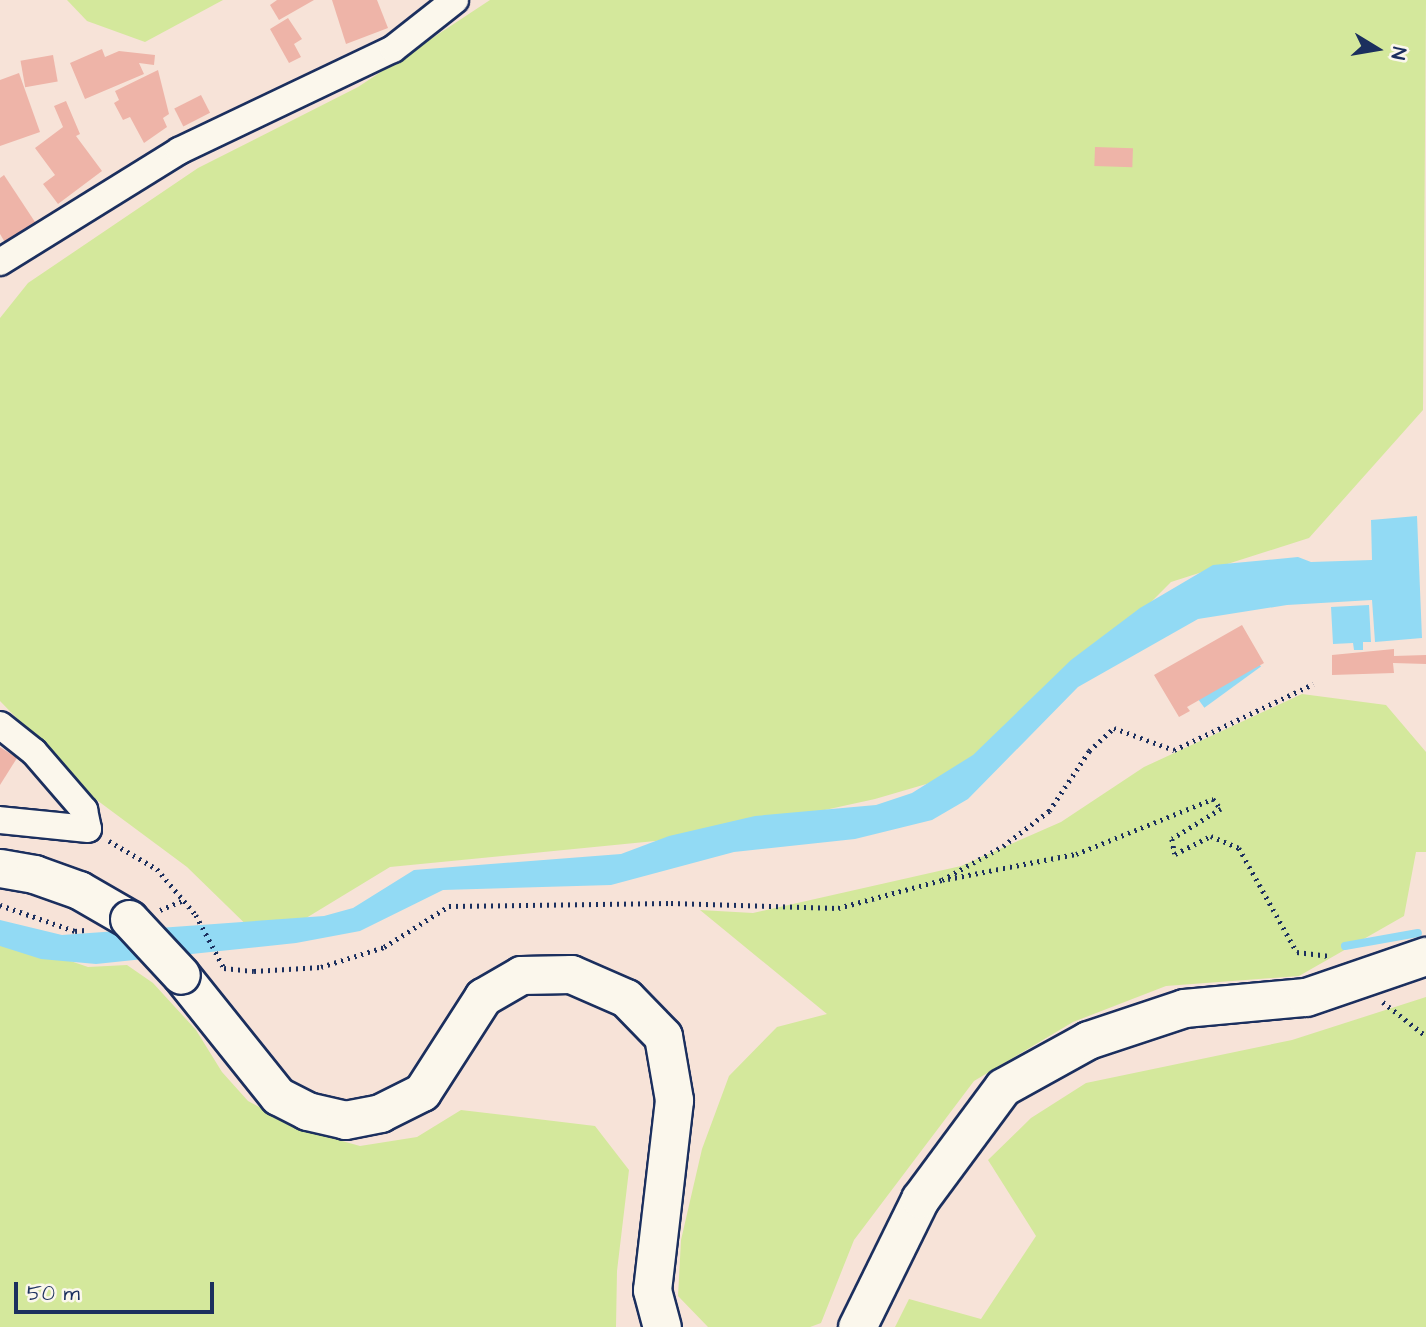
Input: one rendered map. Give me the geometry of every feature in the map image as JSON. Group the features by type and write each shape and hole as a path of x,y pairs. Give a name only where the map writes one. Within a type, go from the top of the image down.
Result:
{"street":[{"path":"0,262 179,151 393,48 456,0"},
{"path":"0,725 34,752 84,810 88,829 0,820"},
{"path":"0,868 34,874 79,890 129,919 181,975 278,1096 307,1111 345,1120 380,1113 422,1092 483,997 522,975 571,974 626,998 663,1036 674,1100 652,1290 662,1327"},
{"path":"857,1327 919,1199 1003,1087 1088,1040 1184,1008 1306,997 1345,969 1426,956"}],"path":[{"path":"942,880 1003,846 1049,811 1089,751 1114,729 1174,750 1314,684"},
{"path":"88,829 157,869 196,915 224,968 254,971 321,967 384,947 449,906 671,903 838,908 942,880 1076,854 1213,799 1221,809 1172,839 1175,855 1211,836 1239,848 1297,952 1345,969 1426,1036"}],"green space":[{"path":"67,0 223,0 145,42 87,21"},
{"path":"490,0 1426,0 1423,410 1309,538 1171,582 988,766 875,799 706,836 390,867 265,943 187,867 94,798 0,701 0,318 28,283 198,168 358,87"},
{"path":"1302,694 1386,705 1426,752 1426,852 1416,852 1404,916 1299,976 1166,986 1073,1022 974,1081 854,1240 821,1323 810,1327 708,1327 678,1296 681,1240 702,1149 729,1076 777,1027 827,1014 700,910 753,913 961,866 1061,822 1144,767"},
{"path":"0,937 88,967 127,965 153,983 196,1030 222,1072 248,1101 303,1130 360,1146 417,1137 461,1110 595,1126 629,1170 617,1271 616,1327 0,1327"},
{"path":"1426,997 1426,1327 895,1327 909,1299 981,1319 1036,1236 988,1160 1031,1118 1086,1083 1292,1040"}],"water":[{"path":"1417,516 1422,638 1375,642 1372,600 1287,605 1198,619 1078,687 968,799 932,820 855,839 734,852 611,885 443,890 360,931 296,943 96,964 41,959 0,946 0,920 62,935 324,916 353,908 414,870 621,854 669,836 755,816 876,805 912,793 973,755 1071,660 1140,608 1213,565 1298,557 1311,562 1372,560 1371,520"},
{"path":"1369,605 1371,642 1363,642 1363,650 1354,650 1353,643 1333,644 1331,607"},
{"path":"1241,639 1261,667 1204,708 1184,680"}],"building":[{"path":"277,0 314,0 279,20 270,5"},
{"path":"332,0 377,0 388,28 346,44"},
{"path":"288,18 302,39 294,44 301,57 289,63 270,29"},
{"path":"102,49 105,57 119,51 155,55 154,65 139,63 144,74 85,99 70,63"},
{"path":"53,55 58,82 25,87 21,61"},
{"path":"158,70 169,114 163,118 167,127 144,143 130,117 123,120 114,103 119,100 115,91"},
{"path":"19,73 40,132 0,146 0,80"},
{"path":"201,95 210,113 183,126 174,109"},
{"path":"66,101 80,134 76,136 102,171 58,204 43,184 55,175 35,148 63,127 54,106"},
{"path":"1095,147 1133,148 1132,167 1094,166"},
{"path":"4,175 37,225 6,244 0,234 0,178"},
{"path":"1242,625 1264,663 1187,707 1190,711 1179,717 1154,675"},
{"path":"1394,649 1394,656 1426,655 1426,664 1393,663 1394,673 1332,675 1332,655"},
{"path":"0,747 17,758 0,785"}],"waterway":[{"path":"1345,946 1418,933"}]}
